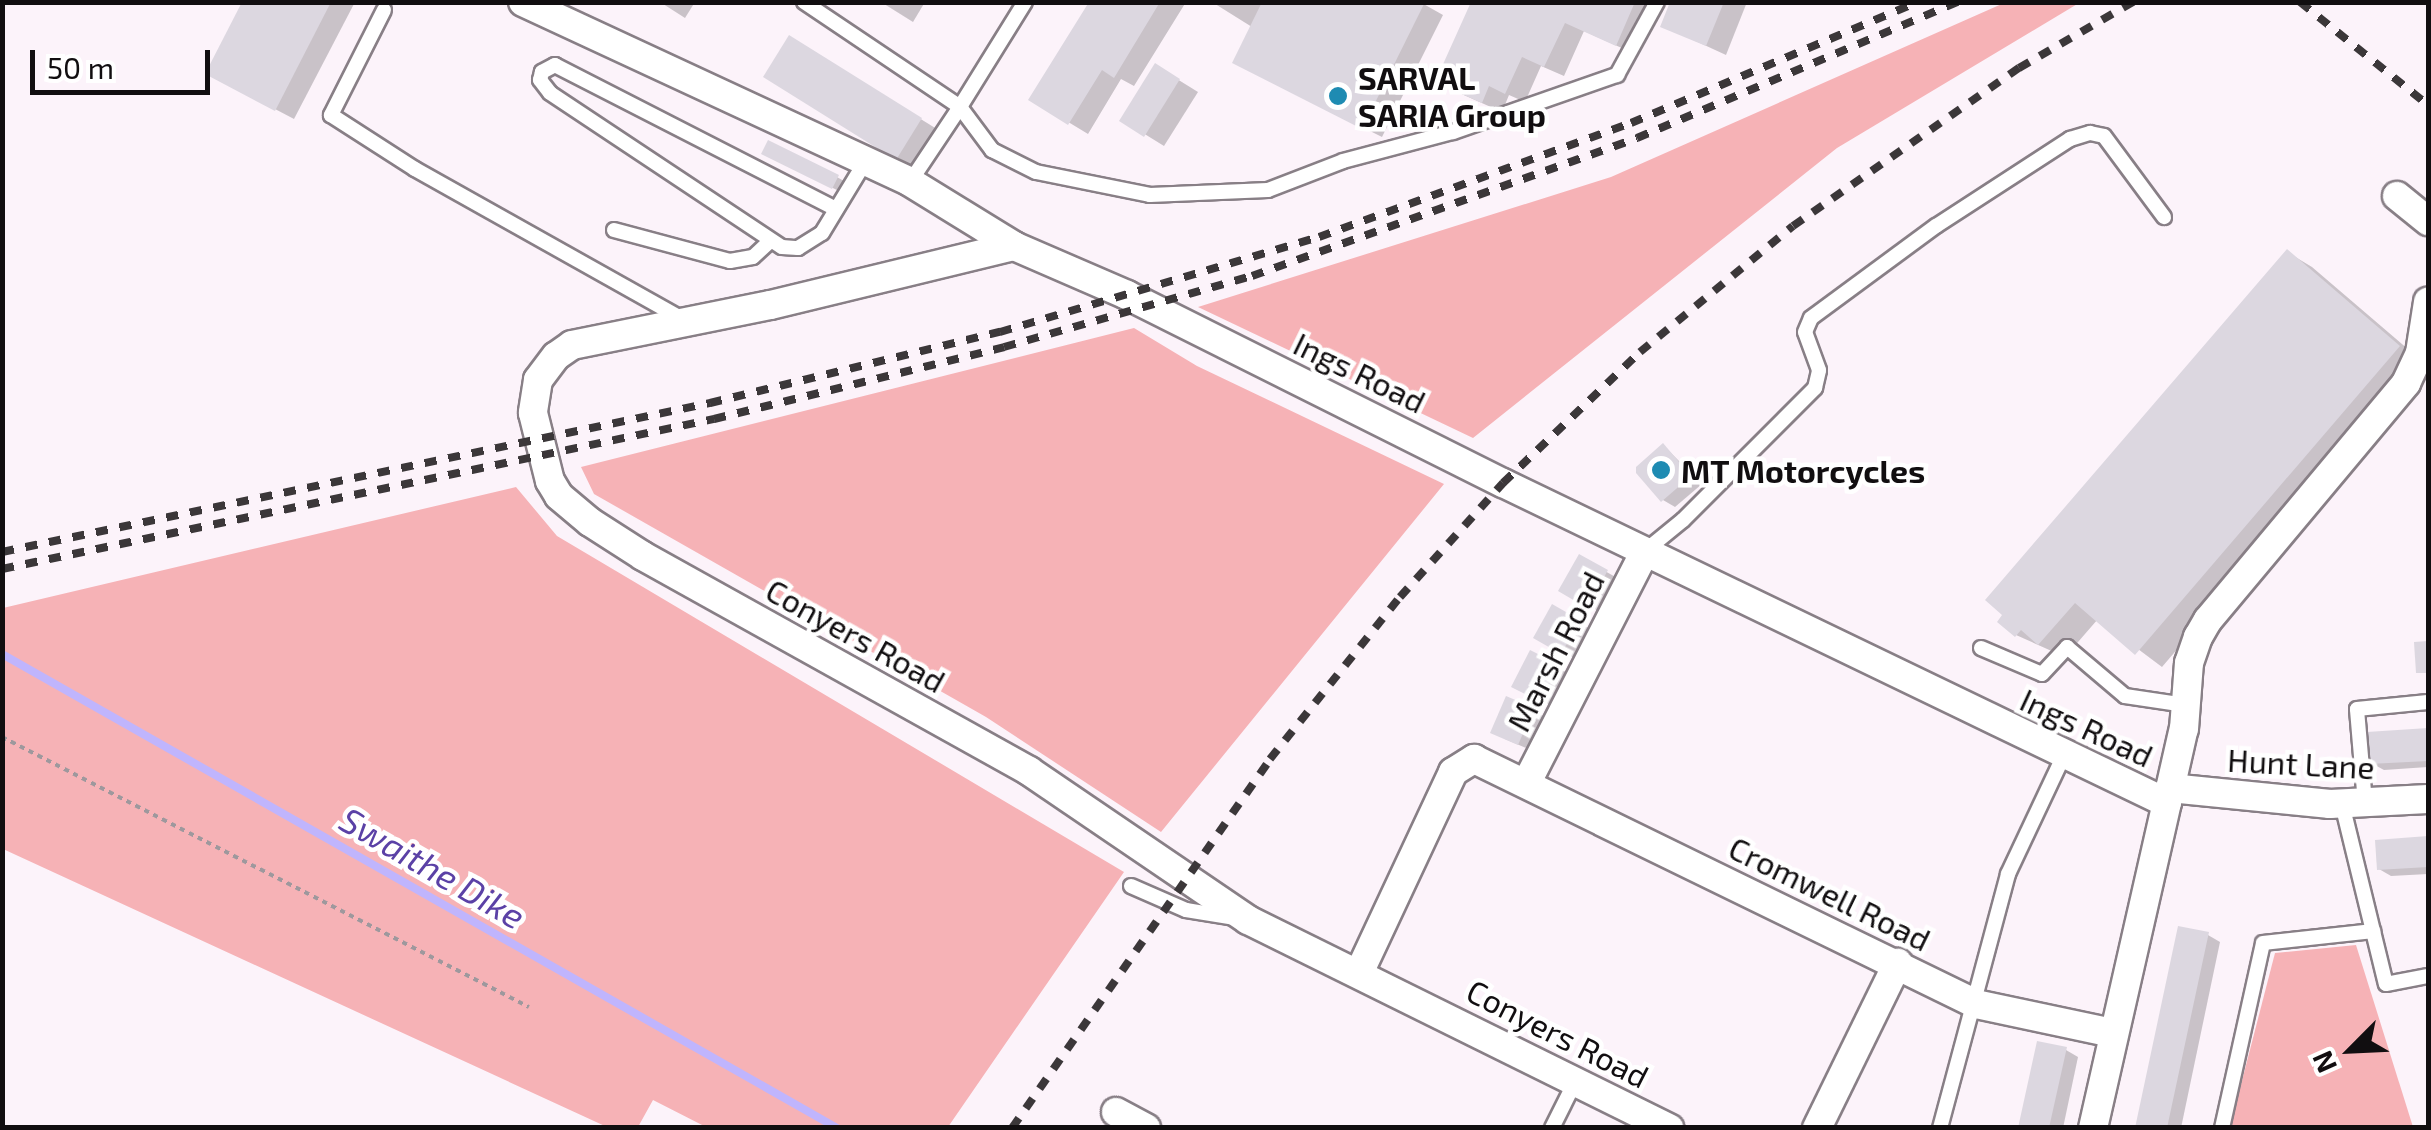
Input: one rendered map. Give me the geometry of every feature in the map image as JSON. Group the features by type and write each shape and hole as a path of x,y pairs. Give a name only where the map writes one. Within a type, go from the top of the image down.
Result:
{"street":[{"name":"Ings Road","path":"523,2 910,182 1014,246 1127,294 2064,756 2168,796"},
{"path":"2397,196 2428,221"},
{"name":"Conyers Road","path":"1014,246 572,345 538,380 533,413 550,481 559,496 590,522 643,556 1030,772 1248,920 1669,1128"},
{"name":"Hunt Lane","path":"2093,1128 2168,796 2186,705 2190,662 2208,620 2406,383 2420,353 2428,302"},
{"name":"Marsh Road","path":"1527,782 1644,551"},
{"name":"Cromwell Road","path":"1360,973 1459,764 1474,759 1976,1004 2113,1033"},
{"name":"Hunt Lane","path":"2168,796 2354,803 2428,799"},
{"path":"1817,1128 1898,963"},
{"path":"1116,1112 1146,1128"}],"lane":[{"path":"804,2 960,107 992,150 1036,172 1150,195 1268,190 1343,161 1454,132 1617,75 1658,2"},
{"path":"910,182 1025,2"},
{"path":"384,10 331,115 415,169 687,322"},
{"path":"836,209 555,64 547,66 540,80 550,93 770,240 798,248 812,242 836,209 865,162"},
{"path":"1644,551 1684,520 1815,388 1819,370 1805,332 1811,318 1936,226 2070,139 2090,133 2104,136 2164,217"},
{"path":"614,230 730,261 753,257 770,240"},
{"path":"1981,648 2042,674 2066,646 2124,696 2186,705"},
{"path":"2428,702 2357,709 2354,803 2373,930 2386,984 2428,976"},
{"path":"1940,1128 2008,874 2064,756"},
{"path":"1131,886 1186,910 1248,920"},
{"path":"2222,1128 2263,942 2373,930"},
{"path":"1552,1128 1576,1080"}],"path":[{"path":"2,737 529,1007"}],"shaded area":[{"path":"2004,3 2079,3 1837,148 1473,438 1198,307 1611,177"},
{"path":"1134,328 1197,366 1444,484 1161,832 986,717 594,494 581,467"},
{"path":"516,487 557,536 1124,872 948,1127 706,1127 653,1100 638,1127 607,1127 3,849 3,608"},
{"path":"2356,945 2413,1127 2230,1127 2275,953"}],"building":[{"path":"242,2 331,2 275,111 205,74"},
{"path":"1089,2 1160,2 1114,78 1102,70 1068,125 1028,100"},
{"name":"SARVAL SARIA Group","path":"1262,2 1425,2 1362,129 1232,63"},
{"path":"1471,2 1635,2 1616,46 1565,23 1544,67 1522,57 1505,94 1489,86 1482,103 1435,82"},
{"path":"1670,2 1724,2 1706,46 1660,27"},
{"path":"789,35 922,118 896,160 763,77"},
{"path":"1155,63 1180,79 1144,137 1119,121"},
{"path":"768,140 839,175 832,189 761,154"},
{"path":"2287,249 2400,346 2135,655 2075,603 2038,645 2021,630 2015,637 1997,622 2002,615 1985,600"},
{"name":"MT Motorcycles","path":"1663,443 1691,476 1661,502 1636,473 1636,467"},
{"path":"1579,554 1608,570 1587,608 1558,591"},
{"path":"1552,604 1580,620 1561,654 1533,638"},
{"path":"2428,641 2428,673 2416,673 2414,642"},
{"path":"1530,650 1558,664 1539,701 1511,687"},
{"path":"1506,696 1534,708 1518,745 1490,733"},
{"path":"2428,728 2428,761 2369,764 2367,732"},
{"path":"2428,836 2428,867 2377,870 2375,840"},
{"path":"2178,926 2209,932 2167,1128 2135,1128"},
{"path":"2037,1041 2067,1047 2049,1128 2018,1128"}],"waterway":[{"name":"Swaithe Dike","path":"2,654 837,1128"}],"railway":[{"path":"2,552 710,403 1000,332 1319,237 1631,123 1917,2"},
{"path":"2,569 714,419 1004,347 1252,276 1637,138 1958,2"},
{"path":"1012,1128 1270,759 1400,597 1503,483 1640,352 1793,226 2019,68 2133,2"},
{"path":"2300,2 2428,105"}],"place":[{"name":"SARVAL SARIA Group","path":"1338,96"},
{"name":"MT Motorcycles","path":"1661,470"}]}
